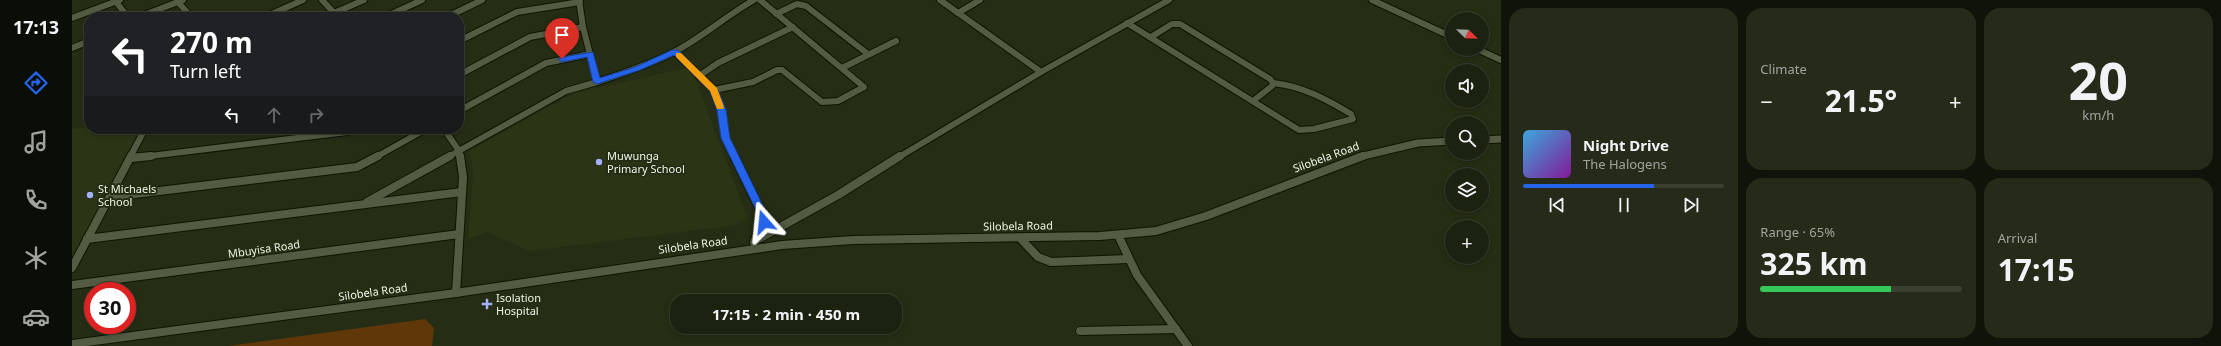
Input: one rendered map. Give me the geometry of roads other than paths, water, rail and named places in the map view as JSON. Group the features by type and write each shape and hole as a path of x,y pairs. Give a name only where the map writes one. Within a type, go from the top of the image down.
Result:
{"street":[{"path":"276,12 303,0"},
{"path":"322,0 333,12"},
{"path":"342,12 364,0"},
{"path":"396,12 422,0"},
{"path":"457,12 482,0"},
{"path":"364,204 566,92 638,68 675,52 731,13 754,0"},
{"path":"714,90 753,82 777,70 782,70 822,102 836,103 864,87 760,0"},
{"path":"940,0 1040,72"},
{"path":"958,13 980,0"},
{"path":"755,241 838,195 936,133 1040,72 1169,0"},
{"path":"1372,0 1445,35"},
{"path":"88,12 118,1 125,12"},
{"path":"152,12 180,1 188,12"},
{"path":"464,38 517,12 580,1 583,27 597,82"},
{"path":"776,14 797,4 806,6 868,54"},
{"path":"72,18 84,14"},
{"path":"1128,23 1150,37 1252,101 1299,130 1314,129 1353,119 1351,114 1314,92 1292,84 1274,82 1180,24 1172,24 1150,37"},
{"path":"464,72 530,37 583,27"},
{"path":"699,76 718,63 793,27"},
{"path":"842,68 896,41"},
{"path":"72,48 84,43"},
{"path":"675,52 714,90 721,110 725,138 764,218 751,249"},
{"path":"464,108 546,63 590,54"},
{"path":"1489,54 1501,60"},
{"path":"1252,101 1274,82"},
{"path":"72,268 143,134"},
{"path":"131,158 330,134"},
{"path":"110,197 357,167 417,134"},
{"path":"447,134 458,151 463,177 456,293"},
{"path":"1489,140 1501,139"},
{"name":"Silobela Road","path":"72,344 456,293 751,249 853,240 1021,239 1118,235 1156,231 1186,223 1357,156 1418,143 1445,141"},
{"path":"87,239 462,192"},
{"name":"Mbuyisa Road","path":"72,285 459,234"},
{"path":"1118,235 1128,259 1140,280 1188,346"},
{"path":"1021,239 1038,257 1051,262 1128,259"},
{"path":"1080,331 1176,329"}],"place":[{"name":"Muwunga Primary School","path":"599,162"},
{"name":"St Michaels School","path":"90,195"},
{"name":"Isolation Hospital","path":"487,304"}]}
